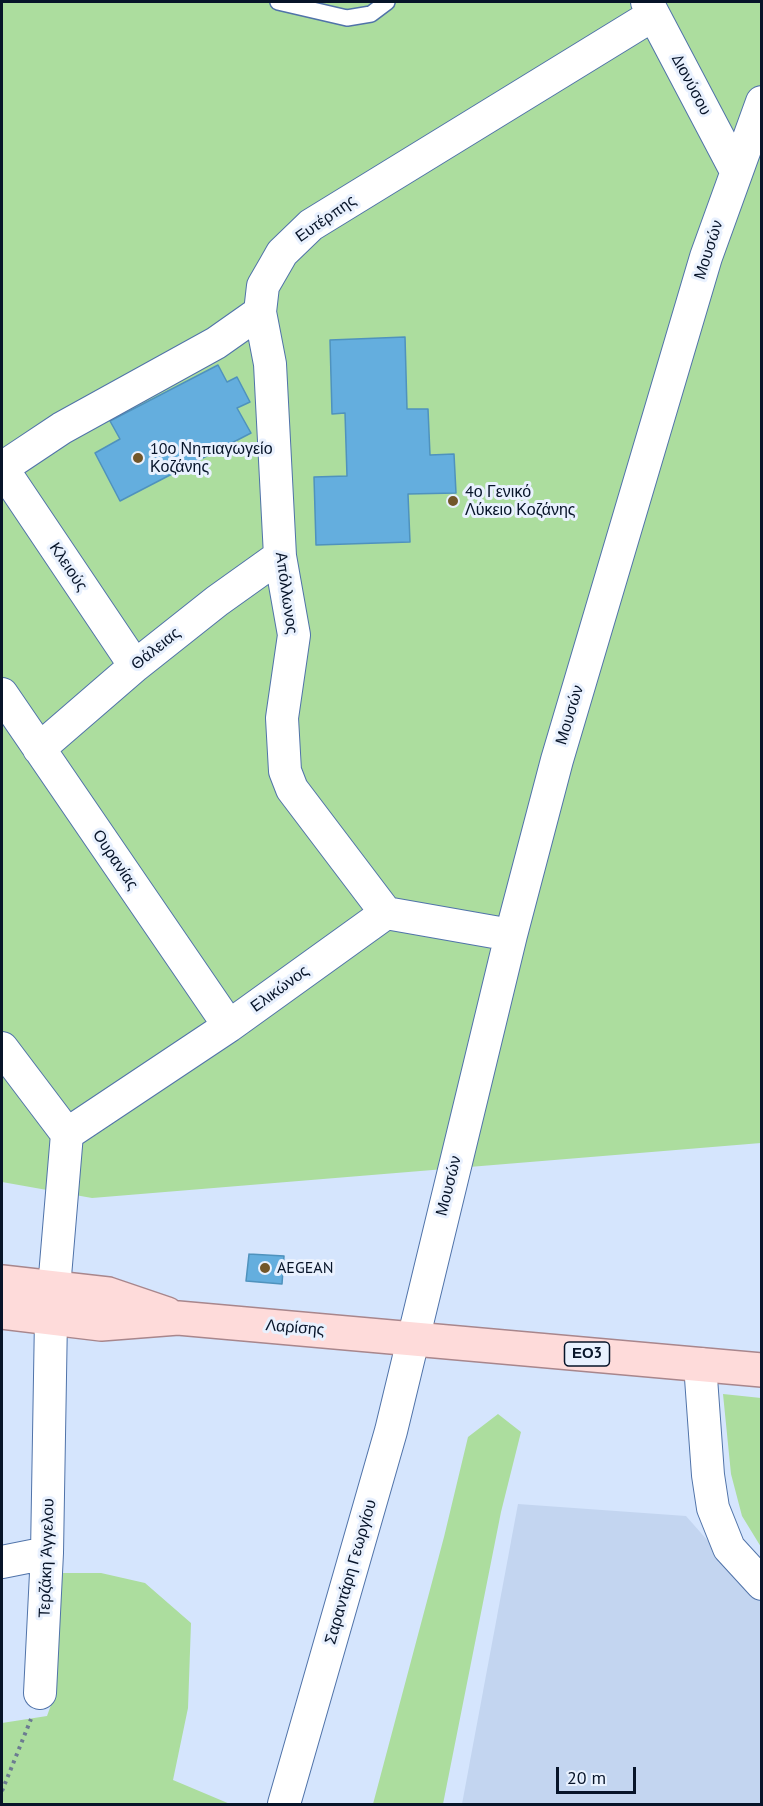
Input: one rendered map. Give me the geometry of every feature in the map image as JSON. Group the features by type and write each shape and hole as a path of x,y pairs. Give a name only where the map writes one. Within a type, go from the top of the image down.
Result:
{"main road":[{"name":"Λαρίσης","path":"2,1282 53,1303"},
{"name":"Λαρίσης","path":"2,1312 108,1294 178,1318 413,1339"},
{"name":"ΕΟ3","path":"413,1339 762,1370"}],"street":[{"name":"Διονύσου","path":"650,8 735,169"},
{"name":"Ευτέρπης","path":"260,312 263,286 273,267 282,253 311,225 650,8"},
{"name":"Μουσών","path":"413,1339 556,760 706,257 735,169 762,102"},
{"path":"2,468 62,428 216,343 260,312"},
{"name":"Απόλλωνος","path":"260,312 270,364 280,556 294,635 282,718 285,771 292,789 386,913"},
{"name":"Κλειούς","path":"2,468 135,666"},
{"name":"Θάλειας","path":"39,749 135,666 217,601 280,556"},
{"name":"Ουρανίας","path":"2,694 229,1026"},
{"path":"386,913 511,935"},
{"name":"Ελικώνος","path":"67,1134 229,1026 386,913"},
{"path":"2,1048 67,1134"},
{"name":"Τερζάκη Άγγελου","path":"40,1693 47,1554 53,1303 67,1134"},
{"name":"Σαραντάρη Γεωργίου","path":"284,1804 391,1431 413,1339"},
{"path":"700,1364 707,1466 713,1508 729,1548 762,1584"},
{"path":"2,1562 47,1554"}],"lane":[{"path":"278,2 347,18 371,14 387,2"}],"path":[{"path":"2,1791 40,1693"}],"shaded area":[{"path":"518,1504 686,1516 761,1601 761,1804 462,1804"}],"green space":[{"path":"2,2 761,2 761,1143 92,1198 2,1182"},
{"path":"723,1394 761,1398 761,1547 742,1516 731,1474"},
{"path":"498,1414 521,1432 501,1512 443,1804 373,1804 444,1537 468,1437"},
{"path":"62,1573 101,1573 145,1583 191,1623 188,1708 173,1780 230,1804 2,1804 2,1723 47,1716 56,1691"}],"building":[{"path":"405,337 407,409 428,409 430,455 454,454 456,493 408,494 410,542 316,545 314,477 347,476 345,413 332,414 330,340"},
{"path":"218,365 227,382 237,377 250,402 237,408 251,433 120,501 95,453 120,439 110,421"},
{"name":"AEGEAN","path":"249,1254 284,1256 282,1284 246,1281"}],"place":[{"name":"10ο Νηπιαγωγείο Κοζάνης","path":"138,458"},
{"name":"4ο Γενικό Λύκειο Κοζάνης","path":"453,501"},
{"name":"AEGEAN","path":"265,1268"}]}
